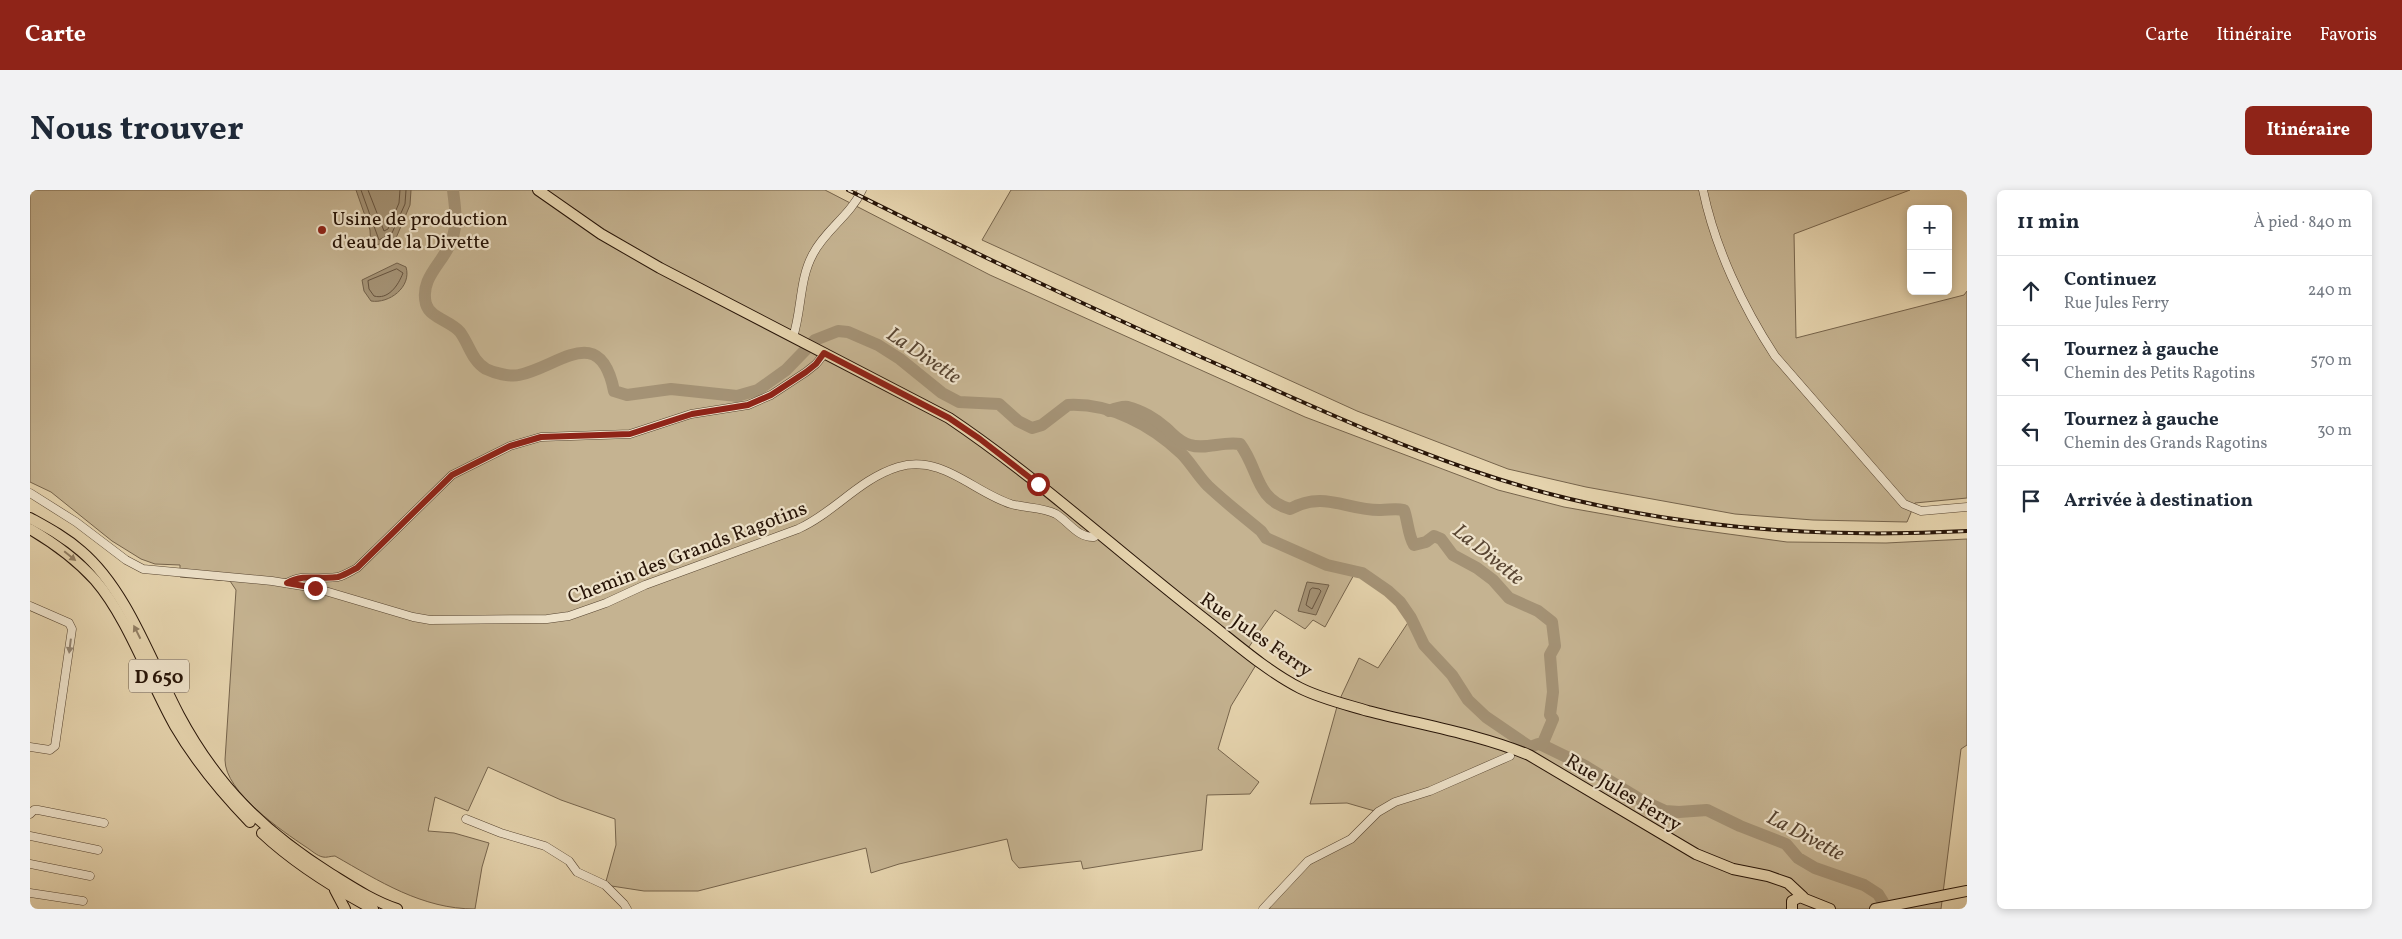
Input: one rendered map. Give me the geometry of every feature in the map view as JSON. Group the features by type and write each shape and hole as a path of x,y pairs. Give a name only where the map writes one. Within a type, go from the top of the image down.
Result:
{"main road":[{"name":"Rue Jules Ferry","path":"538,190 622,246 705,292 949,418 995,450 1238,645 1298,687 1338,703 1529,755 1696,854 1734,869 1788,883 1798,905 1830,909"},
{"name":"D 650","path":"30,518 58,533 81,551 111,585 195,744 232,793 275,836 357,900 397,909"},
{"name":"D 650","path":"30,529 56,544 78,562 96,582 113,606 181,735 225,796 274,844 332,885 373,909"},
{"path":"332,885 346,909 357,900"},
{"path":"1880,908 1967,891"}],"street":[{"path":"793,337 810,258 820,243 847,215 862,190"},
{"path":"1703,190 1724,259 1761,335 1775,356 1904,504 1922,511 1967,507"},
{"path":"30,493 70,517 126,560 143,569 287,583 294,579 308,576 340,576 357,568 452,475 510,446 541,437 630,434 692,414 748,405 771,395 806,372 816,364 821,351"},
{"name":"Chemin des Grands Ragotins","path":"287,583 326,590 413,617 430,620 547,619 569,616 606,603 645,585 798,529 817,520 853,490 897,468 916,464 940,468 1010,504 1055,514 1088,538 1098,534"},
{"path":"30,606 69,623 72,629 55,746 50,750 30,747"},
{"path":"1263,909 1308,861 1350,839 1378,812 1395,802 1430,791 1510,756"},
{"path":"30,814 34,810 38,810 104,823"},
{"path":"466,819 501,833 545,846 569,861 577,872 605,885 627,909"},
{"path":"30,836 98,850"},
{"path":"30,864 90,876"},
{"path":"30,893 83,901"}],"shaded area":[{"path":"30,190 825,190 990,275 1305,417 1498,490 1564,507 1677,527 1787,542 1886,543 1967,539 1967,745 1961,749 1941,909 1263,909 1308,861 1341,845 1378,812 1347,803 1310,804 1338,703 1359,658 1378,668 1411,618 1380,584 1356,571 1325,627 1313,620 1305,629 1275,610 1246,651 1259,660 1231,706 1218,749 1259,782 1250,794 1207,795 1202,850 1083,869 1081,861 1019,868 1012,860 1007,839 899,864 871,873 866,848 698,891 644,891 605,885 616,845 615,819 561,800 488,767 468,811 435,797 428,831 454,833 489,843 482,867 475,909 456,908 419,899 385,884 335,856 324,857 316,854 256,810 234,785 227,772 225,760 236,590 230,581 180,577 180,565 155,564 141,559 112,541 51,492 30,482"},
{"path":"1011,190 1910,190 1794,234 1796,338 1964,295 1967,291 1967,498 1915,503 1907,522 1813,520 1735,514 1586,487 1508,469 1357,411 982,240"}],"water":[{"path":"356,190 411,190 410,205 396,238 371,247 370,230"},
{"path":"397,263 406,267 407,274 406,281 398,293 385,300 371,301 364,291 362,280"},
{"path":"1307,582 1329,585 1316,615 1298,611"}],"waterway":[{"name":"La Divette","path":"453,190 456,215 454,233 449,247 429,278 425,294 426,304 432,313 460,332 477,362 486,369 502,374 519,375 534,371 563,358 588,353 599,358 607,370 614,391 627,395 671,389 737,396 758,390 786,370 815,340 838,331 848,332 878,345 900,359 942,393 959,402 999,404 1018,421 1032,428 1042,425 1068,405 1084,405 1115,412 1157,433 1181,453 1208,486 1261,531 1266,538 1327,565 1362,573 1388,591 1400,602 1411,618 1424,645 1452,675 1468,700 1486,717 1530,747 1538,744 1542,745 1585,766 1641,800 1665,811 1707,810 1740,826 1786,844 1798,858 1815,868 1864,885 1878,894 1883,902"},
{"name":"La Divette","path":"1109,411 1126,407 1138,410 1153,418 1186,444 1202,447 1240,444 1264,491 1270,498 1290,509 1314,501 1325,501 1358,508 1404,510 1410,537 1414,545 1426,542 1434,536 1441,539 1453,555 1477,568 1493,580 1509,598 1538,611 1552,622 1555,646 1550,655 1553,692 1550,715 1553,719 1542,745"}],"railway":[{"path":"848,190 999,264 1202,357 1409,447 1489,476 1570,499 1619,510 1717,525 1817,532 1917,533 1967,531"}],"place":[{"name":"Usine de production d'eau de la Divette","path":"322,230"}],"route":[{"path":"315,588 287,583 294,579 308,576 334,577 345,575 357,568 432,492 452,475 510,446 541,437 630,434 662,422 692,414 748,405 771,395 806,372 816,364 824,353 949,418 980,439 1038,484"}]}
